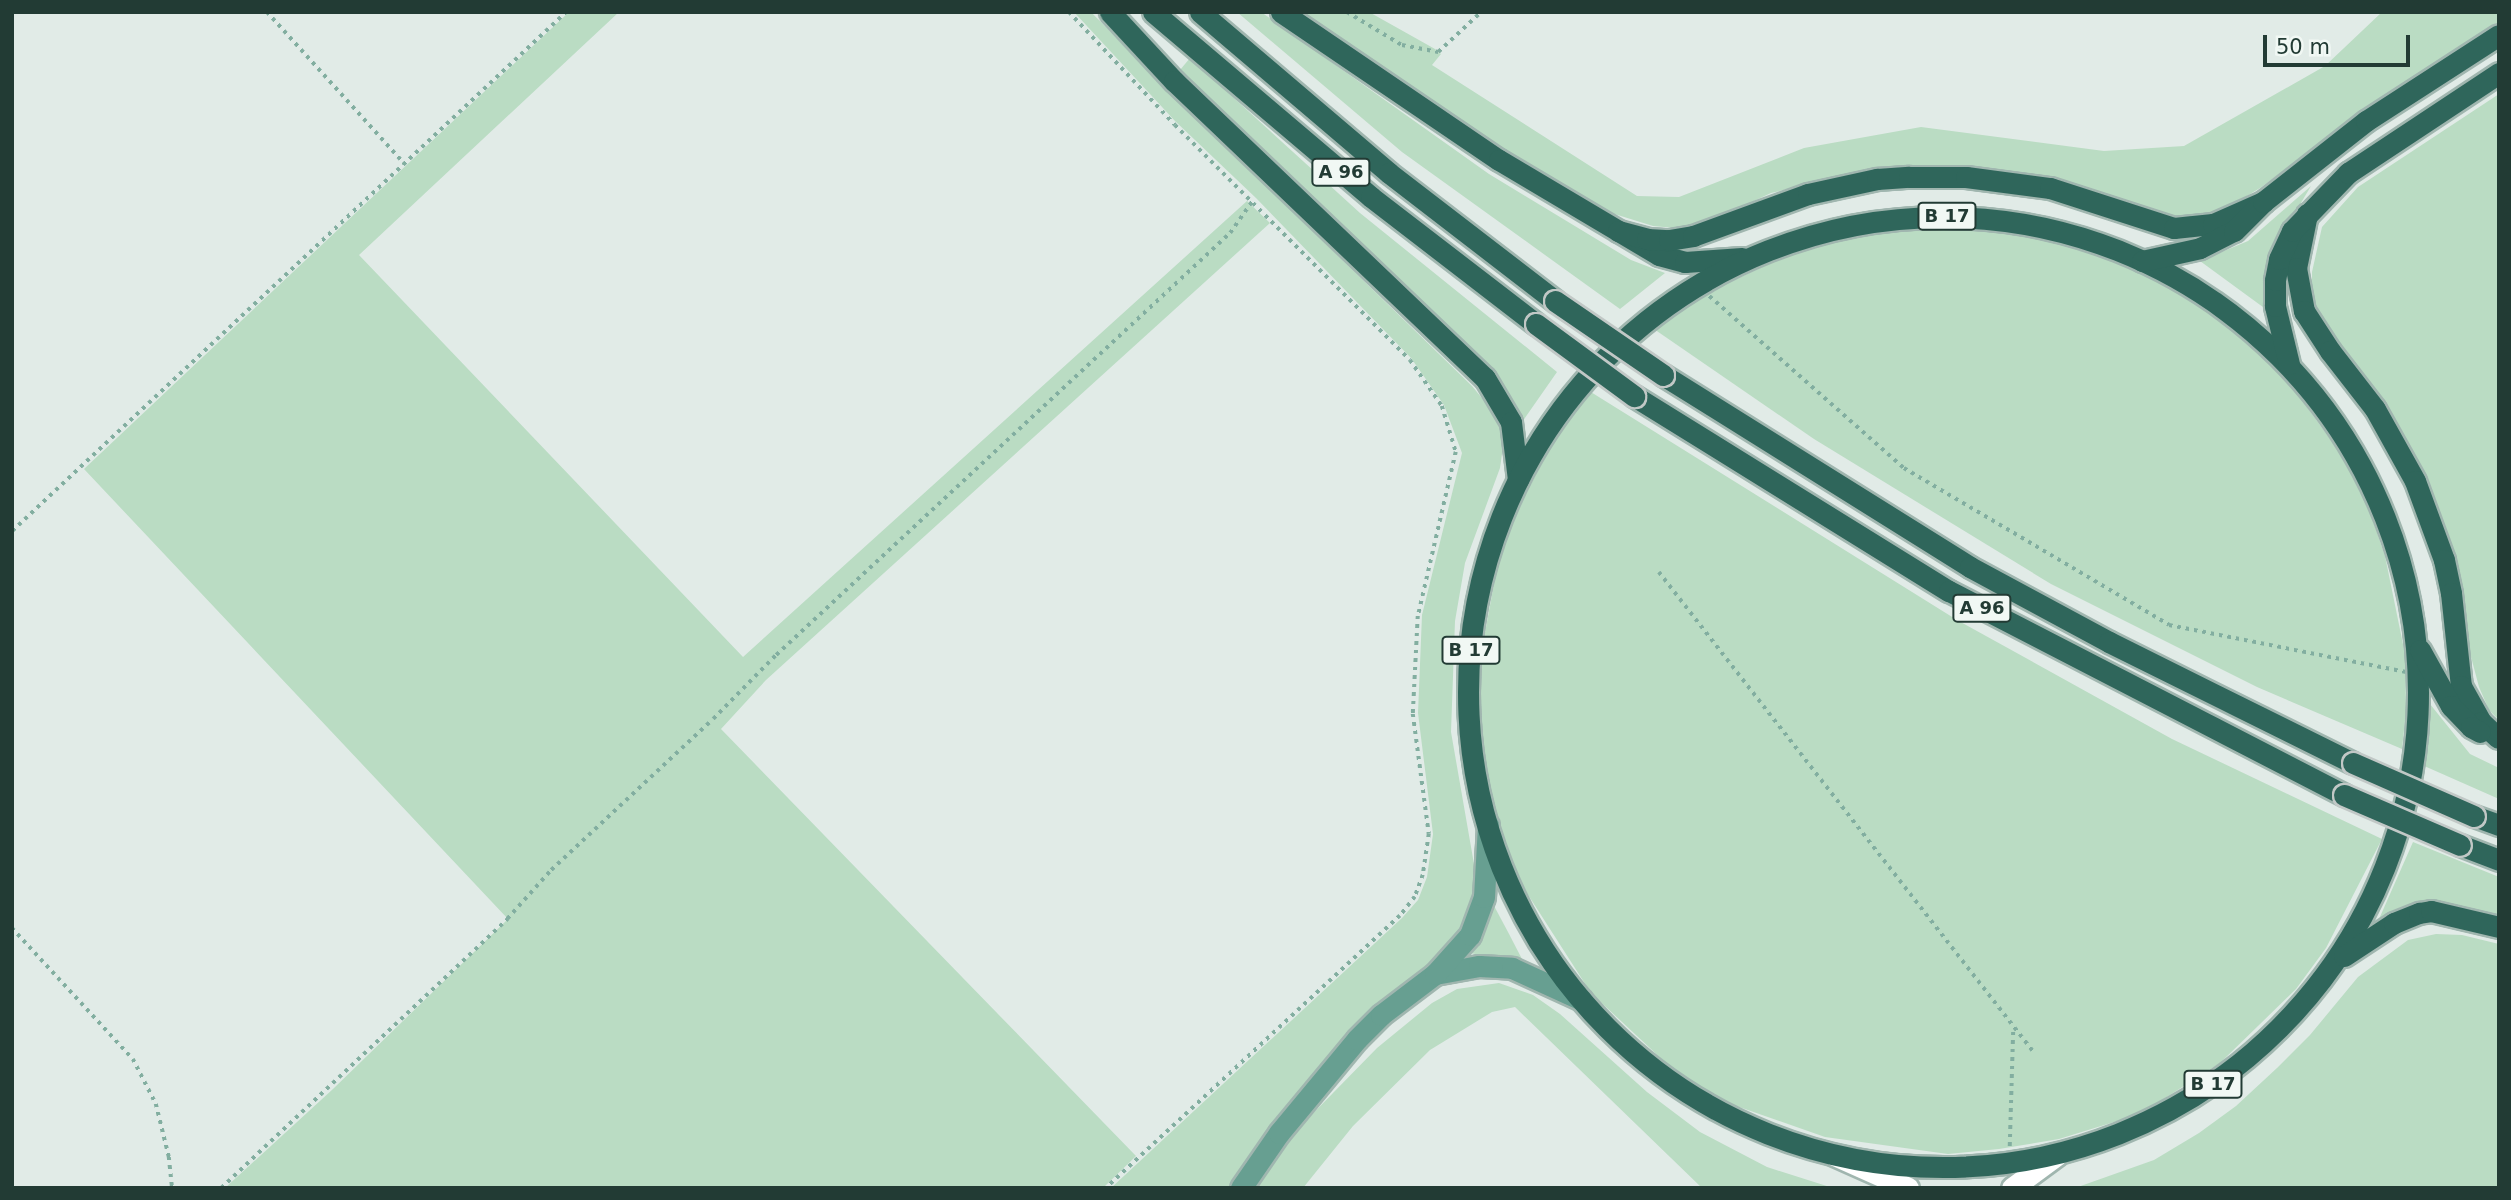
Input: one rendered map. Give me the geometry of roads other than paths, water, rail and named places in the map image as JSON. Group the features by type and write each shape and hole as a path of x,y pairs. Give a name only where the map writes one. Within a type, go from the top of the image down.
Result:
{"highway":[{"path":"1110,12 1184,90 1485,378 1511,422 1518,480"},
{"name":"A 96","path":"1153,12 1371,197 1634,396 1949,591 2344,795 2499,860"},
{"name":"A 96","path":"1200,12 1389,173 1555,301 1663,375 1970,567 2109,642 2353,764 2499,825"},
{"path":"1281,12 1499,160 1672,260 1751,257"},
{"path":"2142,261 2200,248 2221,239 2245,223 2263,202 2366,121 2499,35"},
{"name":"B 17","path":"2291,369 2275,306 2275,280 2286,242 2306,214 2348,173 2499,73"},
{"path":"1618,231 1647,239 1669,240 1693,236 1808,194 1877,178 1966,177 2050,188 2174,228 2213,224 2263,202"},
{"path":"2306,214 2295,268 2304,311 2330,351 2375,409 2415,481 2444,560 2451,593 2461,686 2481,722 2498,738"},
{"name":"B 17","path":"1947,216 2047,228 2111,247 2142,261 2222,308 2291,369 2341,433 2379,505 2404,582 2415,641 2417,674 2414,755 2397,834 2366,908 2334,963 2280,1028 2201,1092 2142,1124 2057,1155 2009,1163 1939,1168 1834,1155 1756,1129 1684,1089 1619,1038 1582,1000 1527,919 1488,825 1471,741 1469,664 1480,588 1502,515 1536,446 1581,384 1635,330 1697,285 1751,257 1814,234 1846,226 1902,218 1947,216"},
{"path":"2415,641 2451,706 2471,727 2498,738"},
{"path":"2334,963 2373,935 2419,913 2431,912 2499,927"}],"main road":[{"name":"B 17","path":"1241,1188 1279,1133 1357,1039 1381,1015 1435,974 1470,935 1484,897 1488,825"},
{"name":"B 17","path":"1435,974 1479,966 1512,968 1582,1000"},
{"path":"1834,1155 1908,1188"},
{"path":"2012,1188 2057,1155"}]}
